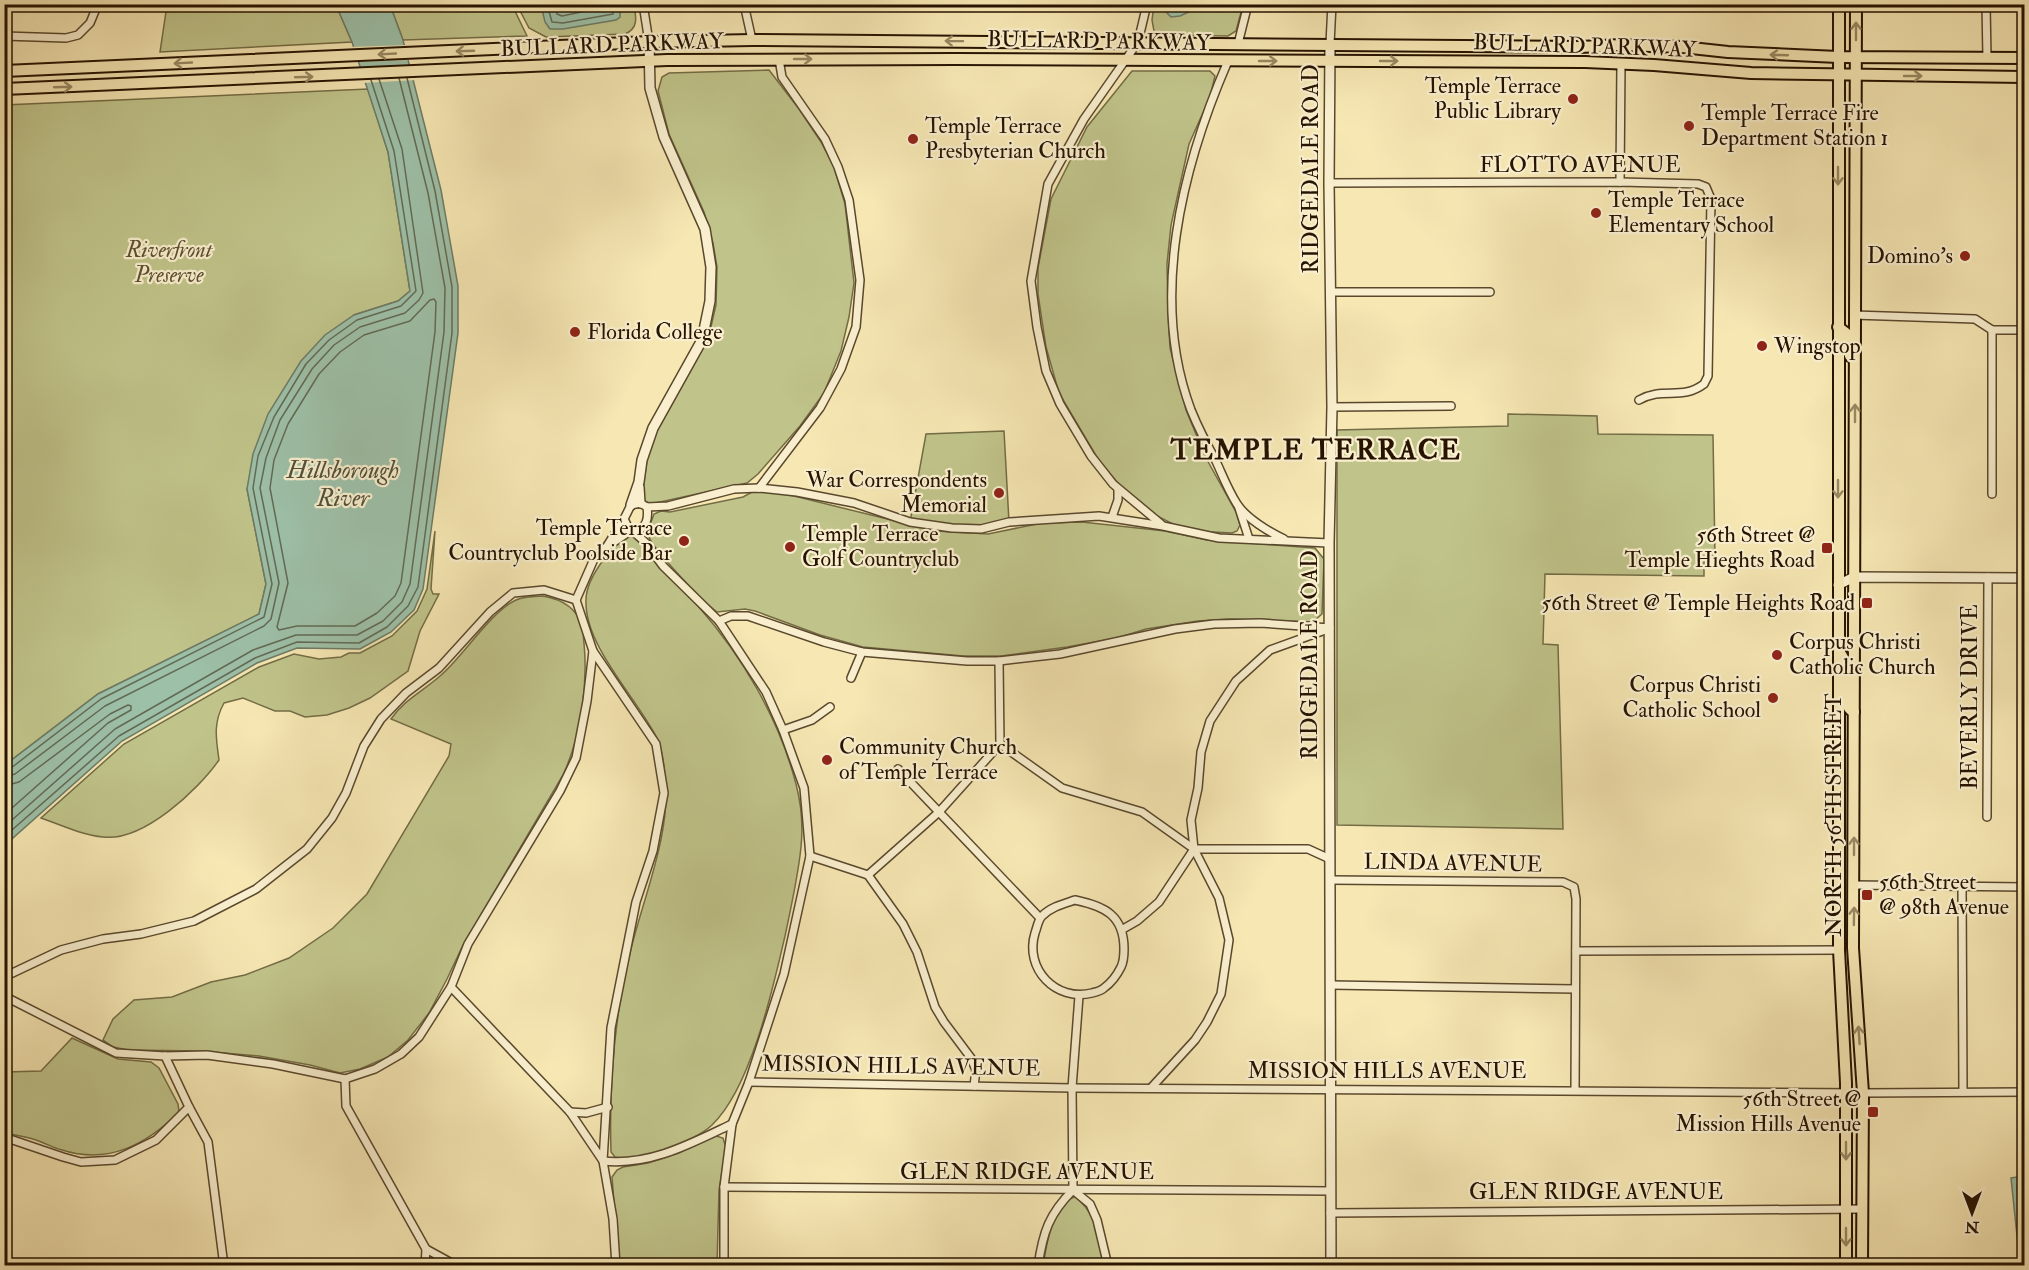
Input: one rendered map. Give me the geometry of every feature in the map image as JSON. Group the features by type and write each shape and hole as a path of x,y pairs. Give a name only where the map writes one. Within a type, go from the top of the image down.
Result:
{"main road":[{"name":"NORTH 56TH STREET","path":"1839,4 1839,950 1846,1093 1846,1266"},
{"name":"NORTH 56TH STREET","path":"1856,4 1853,953 1863,1093 1862,1266"},
{"name":"BULLARD PARKWAY","path":"4,71 649,42 753,40 1580,47 1621,45 1838,57 2025,58"},
{"name":"BULLARD PARKWAY","path":"4,89 650,61 779,59 1621,63 1727,72 1855,76 2025,76"},
{"path":"1838,233 1845,246 1846,302 1850,314 1854,315"},
{"path":"1838,327 1846,333 1855,383"},
{"path":"1838,434 1848,443 1848,491 1854,506"},
{"path":"1838,651 1844,658 1846,667 1846,703 1854,712"},
{"path":"1839,794 1854,793"},
{"path":"1839,885 1854,885"}],"street":[{"path":"4,36 66,38 78,35 90,23 96,4"},
{"path":"643,4 649,42 650,88 664,137 705,229 711,267 710,301 702,340 653,428 642,460 639,482 640,505 649,517"},
{"path":"744,4 753,40"},
{"path":"1147,4 1138,42 1084,118 1048,184 1031,281 1046,371 1060,404 1091,456 1118,489 1163,526"},
{"path":"1238,44 1248,4"},
{"path":"1330,44 1332,4"},
{"path":"1986,4 1987,58"},
{"name":"RIDGEDALE ROAD","path":"1330,44 1332,407 1329,543 1329,860 1331,880 1329,1089 1331,1266"},
{"path":"759,488 820,408 841,369 856,327 860,280 849,200 838,166 825,139 783,77 779,59"},
{"path":"1228,62 1192,161 1175,241 1171,281 1178,360 1191,409 1238,506 1250,540"},
{"path":"1620,182 1621,63"},
{"name":"FLOTTO AVENUE","path":"1329,183 1620,182 1698,184 1706,187 1711,199 1708,376 1704,384 1688,393 1651,393 1640,400"},
{"path":"1331,292 1490,292"},
{"path":"1854,315 1975,319 1992,330 2025,330"},
{"path":"1992,330 1992,494"},
{"path":"1332,407 1451,406"},
{"path":"646,543 645,526 649,517 668,506 734,489 759,488 797,492 854,503 910,522 952,528 981,529 1009,522 1054,518 1112,517 1219,538 1329,543"},
{"path":"1112,517 1118,500 1118,489"},
{"path":"616,1266 613,1220 603,1161 611,1028 636,902 653,850 664,793 656,744 593,651 576,600 594,559 605,548 624,519 640,505 668,506"},
{"path":"1238,506 1267,532 1289,541"},
{"path":"624,519 632,532 646,543 663,566 719,621 766,692 783,730 804,788 810,856 784,974 749,1082 732,1125 724,1187 724,1266"},
{"path":"605,548 645,526"},
{"path":"1838,585 1854,577 2025,578"},
{"name":"BEVERLY DRIVE","path":"1987,817 1988,577"},
{"path":"4,977 61,950 194,921 256,889 307,849 332,818 346,793 364,746 381,719 406,693 439,668 490,612 513,593 544,590 576,600"},
{"path":"719,621 731,616 748,616 824,642 862,652 933,659 999,661 1060,654 1175,628 1214,624 1260,623 1330,628"},
{"path":"1151,1088 1195,1040 1221,994 1229,940 1219,898 1194,849 1191,820 1198,788 1202,752 1210,721 1236,681 1269,650 1330,628"},
{"path":"4,996 116,1053 218,1056 273,1064 345,1079 375,1069 401,1054 419,1037 451,987 468,944 560,791 576,758 593,651"},
{"path":"851,678 862,652"},
{"path":"868,875 939,812 1000,744 999,661"},
{"path":"783,730 812,720 831,708"},
{"path":"1000,744 1062,788 1142,812 1194,849 1308,849 1329,860"},
{"path":"898,769 1040,918"},
{"path":"1123,929 1137,921 1159,902 1194,849"},
{"path":"810,856 868,875 908,934 917,952 935,1007 971,1058 976,1070 974,1086"},
{"name":"LINDA AVENUE","path":"1331,880 1563,882 1574,887 1576,951"},
{"path":"1854,885 2025,887"},
{"path":"1962,887 1963,1092"},
{"path":"1075,900 1098,905 1109,913 1123,929 1124,963 1103,990 1079,996 1055,988 1040,975 1034,956 1034,939 1040,918 1054,907 1075,900"},
{"path":"1575,1090 1576,951 1839,950"},
{"path":"1331,985 1575,989"},
{"path":"451,987 570,1112 603,1161"},
{"path":"1038,1266 1049,1220 1058,1205 1073,1190 1072,1088 1079,996"},
{"path":"165,1056 208,1142 224,1266"},
{"path":"345,1079 346,1106 426,1249 457,1266"},
{"name":"MISSION HILLS AVENUE","path":"749,1082 1072,1088 2025,1092"},
{"path":"4,1137 81,1162 115,1160 156,1140 189,1107"},
{"path":"570,1112 586,1113 608,1107"},
{"path":"603,1161 622,1163 644,1160 673,1151 732,1125"},
{"name":"GLEN RIDGE AVENUE","path":"724,1187 1330,1191"},
{"path":"1073,1190 1090,1204 1097,1220 1108,1266"},
{"name":"GLEN RIDGE AVENUE","path":"1330,1213 1862,1209"},
{"path":"425,1266 426,1249"}],"green space":[{"path":"167,5 336,5 352,42 160,52"},
{"path":"390,5 512,5 527,36 403,40"},
{"path":"517,5 634,5 636,22 633,29 625,34 546,37 529,28"},
{"path":"1154,5 1243,5 1236,31 1228,36 1161,35 1154,31 1152,20"},
{"path":"769,70 821,142 834,167 845,204 854,283 841,351 824,393 800,426 758,474 747,483 651,504 642,496 648,453 656,433 702,350 710,331 716,305 717,267 704,212 669,134 658,91 662,77 669,73"},
{"path":"1132,71 1210,71 1215,76 1210,97 1189,144 1171,225 1167,264 1168,311 1170,348 1186,410 1206,458 1236,512 1240,525 1237,531 1232,533 1194,531 1175,525 1147,511 1122,488 1098,459 1059,393 1046,347 1038,294 1038,268 1051,199 1087,127"},
{"name":"Riverfront Preserve","path":"368,89 388,152 410,291 398,301 354,315 247,489 266,584 259,614 98,694 5,765 4,105"},
{"path":"1508,414 1597,416 1598,434 1713,435 1715,556 1704,556 1704,576 1545,574 1543,644 1558,645 1563,829 1337,825 1337,430 1508,426"},
{"path":"1004,431 1009,522 981,529 910,522 926,434"},
{"path":"752,492 772,492 794,496 936,531 988,534 1042,523 1082,522 1165,531 1207,540 1315,548 1324,559 1322,614 1313,622 1229,619 1198,621 1146,629 1117,638 1067,647 1001,656 963,656 863,647 820,635 755,611 745,609 717,612 680,576 649,537 649,528 654,514 743,497"},
{"path":"435,531 431,589 433,594 439,594 420,631 408,671 370,698 327,715 305,717 290,711 275,711 243,698 224,703 217,724 219,760 184,799 152,823 135,831 119,836 95,836 41,818 124,744 259,667 294,654 319,659 360,653 392,636 417,611 427,589"},
{"path":"634,536 648,554 692,599 730,646 757,690 789,760 799,799 802,831 796,881 774,982 759,1036 738,1087 726,1108 704,1131 666,1149 625,1158 615,1157 611,1152 614,1052 625,977 660,842 666,797 665,776 658,740 603,654 588,618 586,600 597,568 613,547 620,541"},
{"path":"543,596 567,605 576,613 583,627 584,693 574,744 563,775 463,945 429,1013 408,1040 388,1057 360,1069 340,1073 259,1056 199,1051 128,1050 113,1047 103,1040 113,1019 134,1000 172,997 211,982 245,975 289,958 333,928 367,894 449,756 451,744 391,719 408,701 449,668 496,614 516,600"},
{"path":"72,1038 118,1059 151,1062 159,1068 178,1104 179,1112 154,1134 140,1142 126,1149 96,1155 79,1154 5,1133 5,1072 41,1071"},
{"path":"716,1136 723,1138 726,1148 719,1190 717,1265 619,1265 612,1177 617,1170 679,1153"},
{"path":"1075,1197 1093,1219 1104,1265 1043,1266 1056,1216 1067,1200"}],"water":[{"path":"1166,4 1204,5 1180,16 1171,17 1166,12"},
{"name":"Hillsborough River","path":"336,5 390,5 403,40 441,190 458,286 458,333 423,589 414,610 391,632 360,649 297,648 257,663 122,741 5,845 5,765 98,694 259,614 266,584 247,489 253,454 268,414 301,361 325,335 354,315 398,301 410,291 388,152 352,42"},
{"path":"541,5 620,5 620,17 616,20 550,29 545,22"},
{"path":"2024,1176 2024,1265 2020,1265 2011,1178"}],"pier":[{"path":"408,45 411,60 355,62 350,47"},
{"path":"413,65 417,80 362,83 357,68"}],"place":[{"name":"Temple Terrace Public Library","path":"1573,99"},
{"name":"Temple Terrace Fire Department Station 1","path":"1689,126"},
{"name":"Temple Terrace Presbyterian Church","path":"913,139"},
{"name":"Temple Terrace Elementary School","path":"1596,213"},
{"name":"Domino's","path":"1965,256"},
{"name":"Florida College","path":"575,332"},
{"name":"Wingstop","path":"1762,346"},
{"name":"War Correspondents Memorial","path":"999,493"},
{"name":"Temple Terrace Countryclub Poolside Bar","path":"684,541"},
{"name":"Temple Terrace Golf Countryclub","path":"790,547"},
{"name":"56th Street @ Temple Hieghts Road","path":"1827,548"},
{"name":"56th Street @ Temple Heights Road","path":"1867,603"},
{"name":"Corpus Christi Catholic Church","path":"1777,655"},
{"name":"Corpus Christi Catholic School","path":"1773,698"},
{"name":"Community Church of Temple Terrace","path":"827,760"},
{"name":"56th Street @ 98th Avenue","path":"1867,895"},
{"name":"56th Street @ Mission Hills Avenue","path":"1873,1112"}],"district":[{"name":"TEMPLE TERRACE","path":"1316,450"}]}
